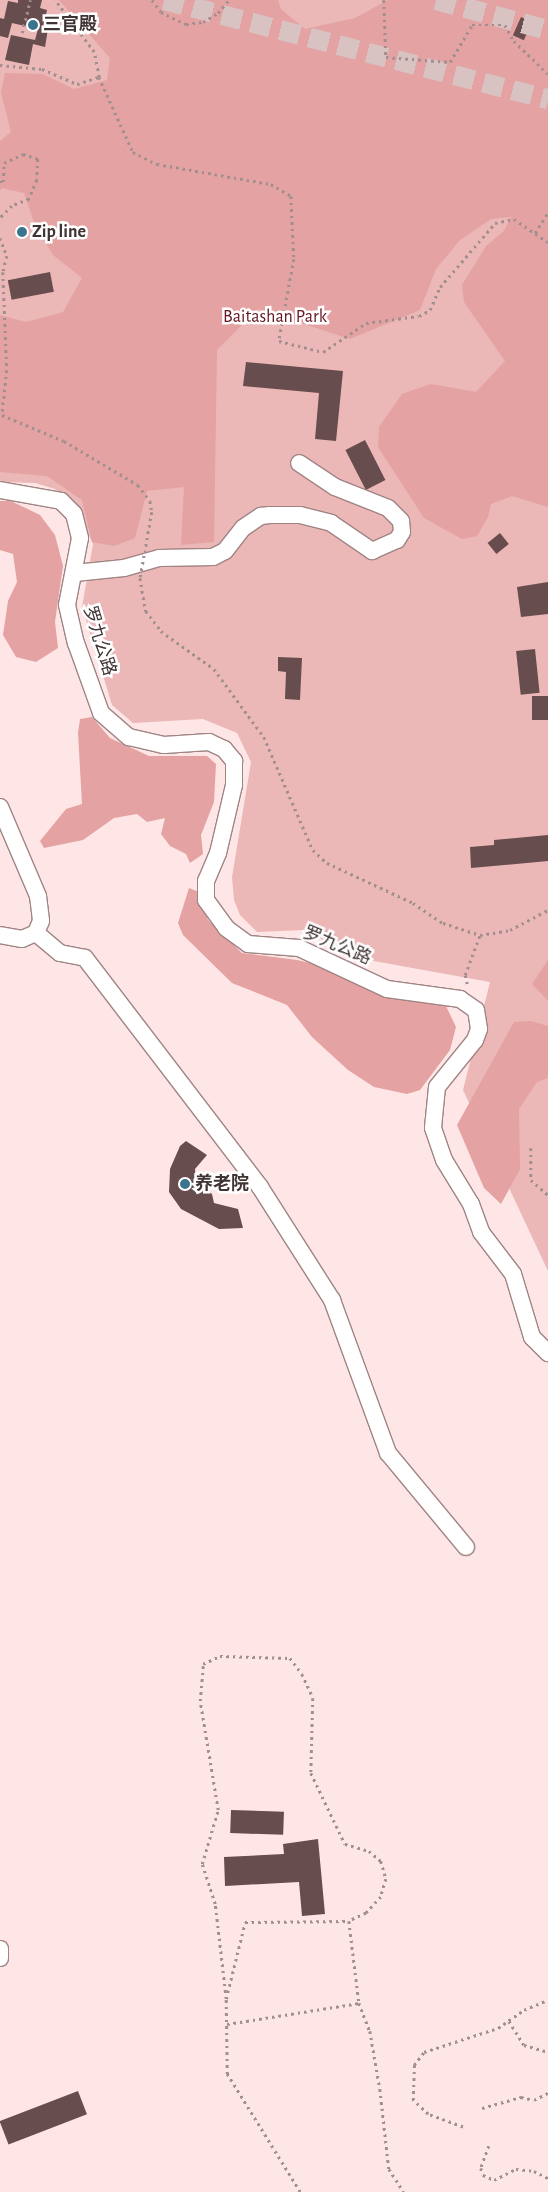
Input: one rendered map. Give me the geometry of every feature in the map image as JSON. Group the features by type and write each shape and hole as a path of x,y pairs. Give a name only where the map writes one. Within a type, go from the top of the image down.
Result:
{"street":[{"path":"75,573 124,568 159,558 213,556 225,552 242,528 261,516 270,515 300,515 330,523 372,551 397,540 402,532 401,521 388,508 335,487 299,463"},
{"name":"罗九公路","path":"0,490 61,501 74,514 80,538 75,573 67,605 76,643 101,713 129,737 164,745 209,742 224,749 234,761 234,784 218,853 206,881 206,900 226,928 248,944 299,948 387,988 460,999 476,1010"},
{"path":"0,807 38,896 42,921 36,933 22,939 0,935"},
{"path":"36,933 60,954 85,958 260,1187 332,1300 388,1453 466,1547"},
{"path":"476,1010 479,1029 475,1040 437,1087 433,1128 444,1160 471,1204 481,1232 513,1274 532,1337 548,1354"},
{"path":"0,1949 0,1958"}],"path":[{"path":"22,33 30,0"},
{"path":"54,0 94,52 99,77 133,152 157,164 271,184 291,196 294,259 279,341 323,352 366,323 419,316 430,310 440,287 495,222 514,219 548,242"},
{"path":"152,0 161,12 186,24 203,22 218,13 230,0"},
{"path":"384,0 386,57 450,62 472,25 505,25 514,41 548,74"},
{"path":"0,65 42,69 76,84 99,77"},
{"path":"0,182 3,182 4,163 23,154 38,159 37,180 29,198 12,206 0,218"},
{"path":"535,232 548,212"},
{"path":"0,238 7,256 3,272 7,370 2,415 64,441 138,485 150,501 152,512 140,577 146,611 161,631 214,669 264,737 313,850 327,863 413,903 443,923 480,935 510,930 548,910"},
{"path":"476,1010 479,1007 468,992 465,975 480,935"},
{"path":"531,1148 531,1180 548,1195"},
{"path":"226,1999 244,1922 349,1921 366,1913 381,1896 386,1879 381,1861 369,1851 345,1844 311,1773 313,1698 302,1674 290,1658 220,1656 203,1664 200,1701 218,1810 202,1864 216,1904 226,1999 227,2074 300,2192"},
{"path":"349,1921 359,2004 370,2031 380,2089 389,2168 404,2192"},
{"path":"463,2126 428,2114 413,2100 414,2065 424,2052 491,2031 540,2001 548,2000"},
{"path":"227,2024 359,2004"},
{"path":"508,2021 524,2045 548,2052"},
{"path":"482,2108 514,2098 534,2100 548,2093"},
{"path":"489,2146 481,2168 483,2175 494,2180 516,2169 534,2171 548,2178"}],"green space":[{"name":"Baitashan Park","path":"0,0 548,0 548,1271 463,1090 490,982 357,958 304,930 257,932 240,915 234,900 232,877 251,762 237,733 203,719 133,723 112,705 82,607 93,544 75,506 55,489 35,483 0,482"}],"shaded area":[{"path":"59,0 278,0 281,9 305,29 355,18 388,0 548,0 548,507 512,496 491,504 488,517 477,536 462,539 424,518 378,447 379,427 402,394 431,384 476,392 505,361 464,302 462,285 486,246 504,231 511,217 491,219 460,240 436,269 420,310 350,339 258,309 217,350 214,542 181,545 184,487 147,491 135,538 114,546 92,542 82,500 47,476 0,472 0,315 26,322 63,312 82,278 53,255 35,225 24,193 2,188 0,191 0,141 11,132 1,93 5,73 43,74 74,89 107,80 110,58"},
{"path":"0,501 11,501 40,515 55,535 63,566 55,622 58,648 36,662 16,657 3,635 8,601 17,582 13,554 0,550"},
{"path":"92,717 110,738 149,756 207,756 216,764 214,802 201,835 203,854 190,863 186,854 170,846 161,834 165,818 147,822 137,814 114,818 83,840 44,848 40,841 66,809 82,804 78,733 80,719"},
{"path":"189,888 199,892 208,920 242,953 297,960 323,966 375,993 446,1006 456,1027 450,1050 420,1090 407,1094 374,1087 348,1070 312,1037 287,1005 232,983 183,935 178,923"},
{"path":"548,960 548,1001 532,984"},
{"path":"531,1021 548,1026 548,1078 537,1082 519,1109 520,1169 501,1204 484,1188 457,1125 514,1022"}],"building":[{"name":"三官殿","path":"18,0 42,0 40,8 47,10 43,28 48,29 45,47 33,44 29,65 5,60 11,35 35,40 38,29 12,23 8,38 0,36 0,18 4,19 8,1 18,3"},
{"path":"521,17 532,22 524,40 513,35"},
{"path":"50,272 54,292 12,300 8,280"},
{"path":"246,362 343,371 336,441 315,439 319,393 243,386"},
{"path":"365,440 385,480 366,490 345,450"},
{"path":"500,533 509,544 496,554 488,543"},
{"path":"548,582 548,614 521,617 517,587"},
{"path":"535,649 540,693 521,695 516,651"},
{"path":"278,657 302,658 300,700 285,699 286,672 278,671"},
{"path":"532,696 548,696 548,720 532,720"},
{"path":"548,835 548,861 471,868 470,847 494,845 494,840"},
{"name":"养老院","path":"186,1141 207,1155 195,1169 196,1181 212,1194 214,1203 238,1209 243,1228 219,1229 181,1209 169,1192 170,1169 180,1146"},
{"path":"231,1810 284,1812 283,1835 230,1833"},
{"path":"318,1839 325,1914 302,1916 299,1882 225,1886 224,1857 284,1854 283,1844"},
{"path":"78,2091 87,2114 9,2144 0,2121"}],"tunnel":[{"path":"164,0 548,99"},
{"path":"436,0 548,30"}],"place":[{"name":"三官殿","path":"33,25"},
{"name":"Zip line","path":"22,232"},
{"name":"养老院","path":"185,1184"}]}
